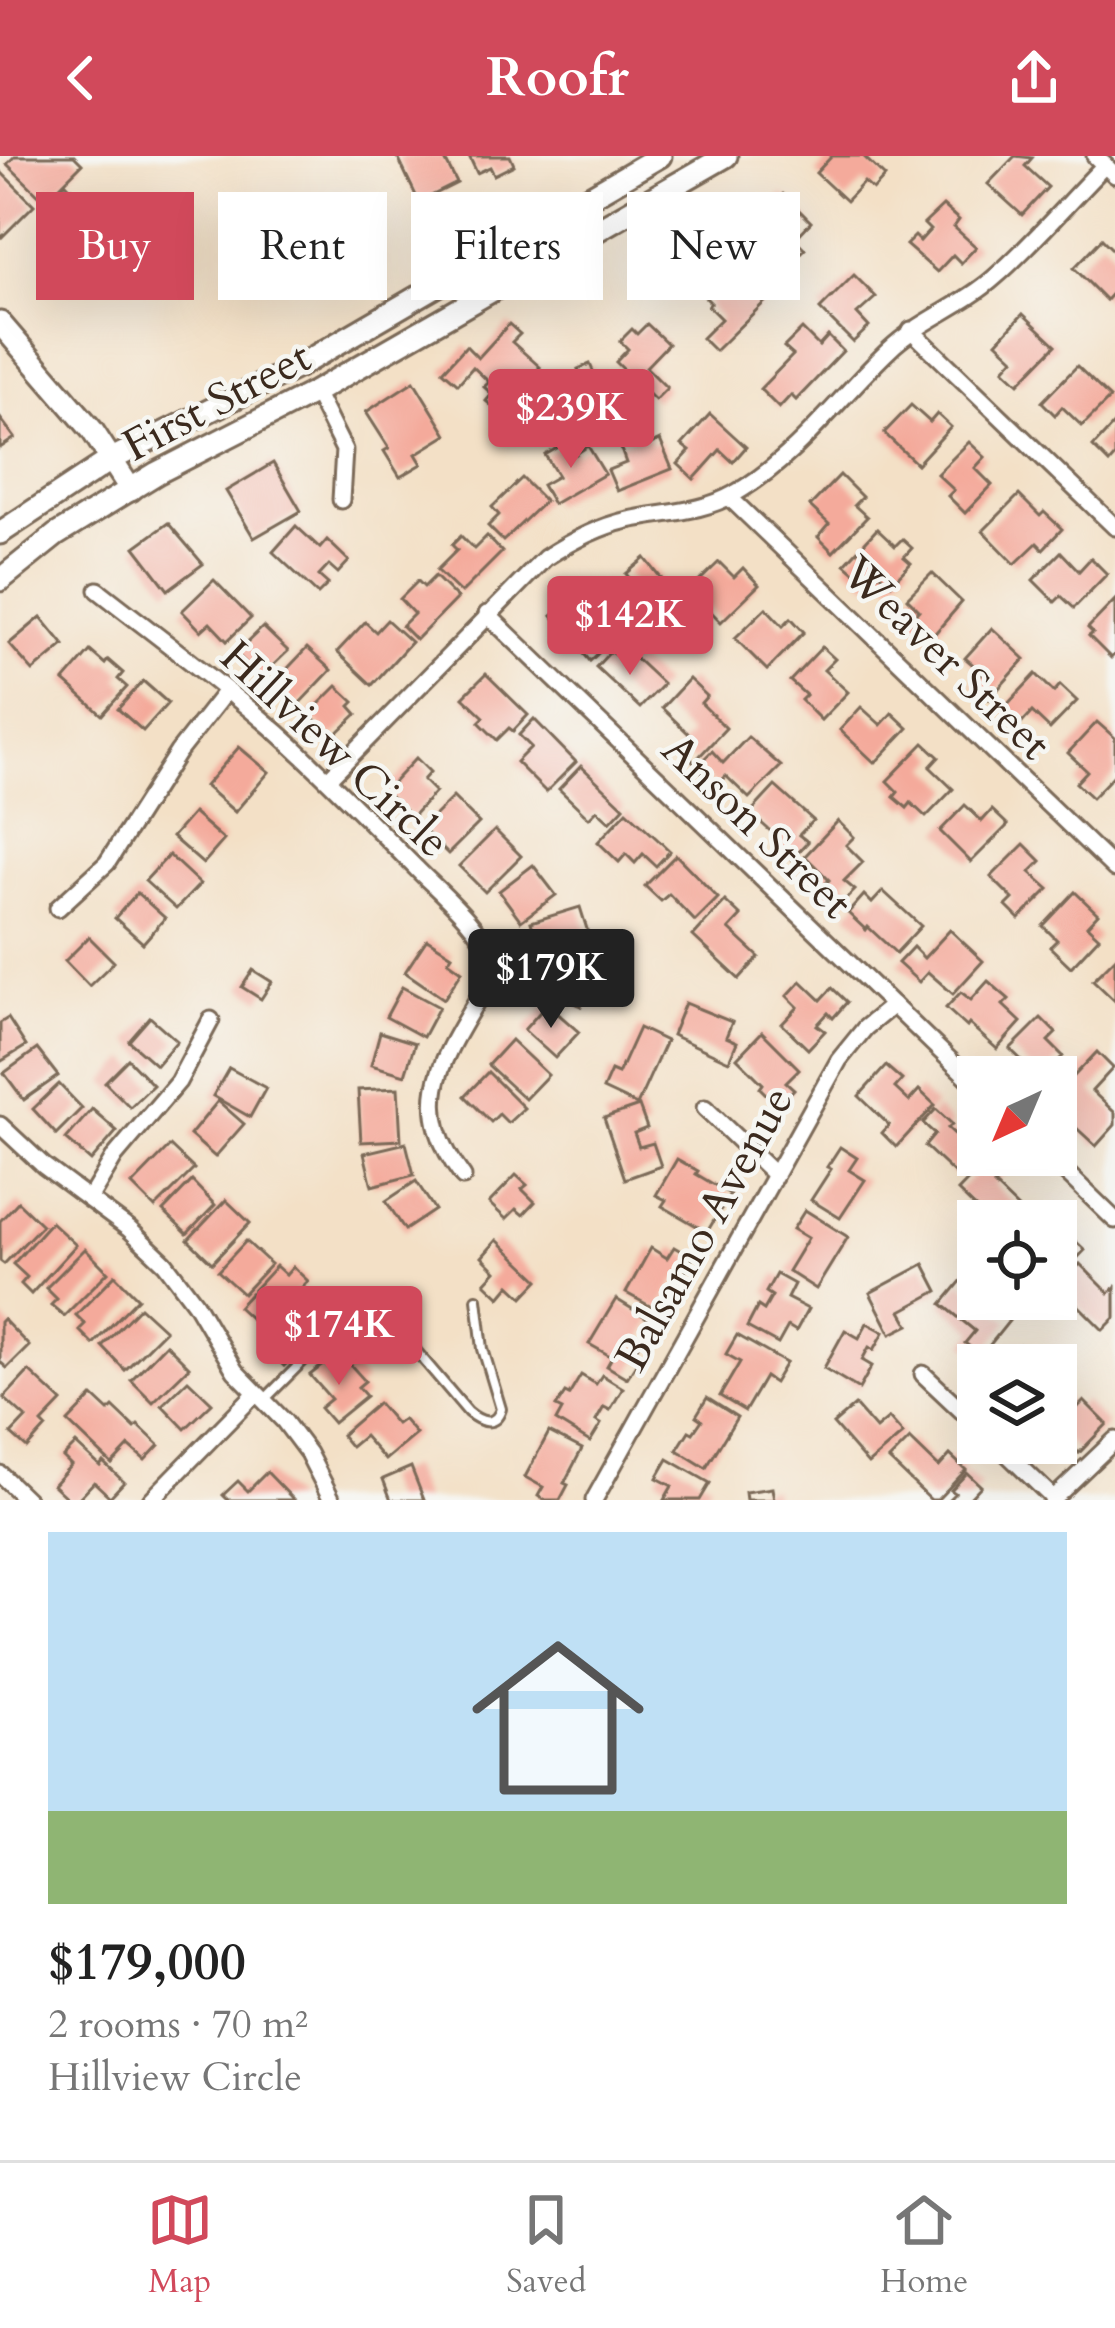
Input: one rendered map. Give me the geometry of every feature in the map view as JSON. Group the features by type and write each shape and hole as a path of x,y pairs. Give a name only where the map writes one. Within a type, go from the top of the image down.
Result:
{"main road":[{"name":"First Street","path":"0,533 112,459 297,367 660,156"},
{"name":"First Street","path":"0,580 56,535 157,473 315,392 726,156"},
{"path":"0,323 41,368 131,490"}],"street":[{"path":"328,779 544,558 598,528 719,503 758,481 911,330 994,278 1105,165"},
{"path":"911,330 1115,526"},
{"path":"315,392 344,450 341,500"},
{"name":"Weaver Street","path":"729,497 1115,869"},
{"name":"Hillview Circle","path":"98,590 328,779 482,939 489,953 488,981 446,1053 435,1090 439,1135 464,1178"},
{"name":"Anson Street","path":"487,614 957,1067"},
{"path":"58,908 107,863 178,752 226,691"},
{"name":"Balsamo Avenue","path":"594,1500 838,1060 893,1005"},
{"path":"90,1198 115,1156 178,1082 211,1020"},
{"path":"705,1108 773,1173"},
{"path":"0,1125 44,1166 129,1228 165,1264 195,1303 235,1371 308,1453 332,1500"},
{"path":"1070,1176 1115,1220"},
{"path":"923,1374 957,1406"},
{"path":"151,1500 259,1398"},
{"path":"1017,1464 1053,1499 1115,1440"},
{"path":"0,1474 27,1500"}],"lane":[{"path":"259,1398 342,1322 368,1312 388,1318 468,1412 479,1421 491,1422 501,1409 483,1349 477,1299"}],"building":[{"path":"15,156 74,156 82,164 55,191 66,183 70,187 65,192 36,192 7,164"},
{"path":"443,156 457,183 439,192 414,192 398,158"},
{"path":"469,156 510,156 514,165 494,175 490,167 477,173"},
{"path":"832,156 863,156 885,177 873,190 864,182 846,201 816,173"},
{"path":"1015,156 1032,158 1025,166 1048,187 1022,215 988,184"},
{"path":"0,171 34,205 2,237 0,234"},
{"path":"943,206 959,220 954,227 976,247 961,263 953,255 937,272 906,245 915,236 920,241 930,230 924,224"},
{"path":"800,211 811,222 800,234"},
{"path":"1102,239 1115,252 1115,290 1106,300 1074,268"},
{"path":"854,275 876,297 857,314 869,327 853,342 820,309"},
{"path":"708,300 767,300 715,351 702,338 721,319 708,306"},
{"path":"1023,314 1056,345 1019,383 1004,369 1014,358 997,342"},
{"path":"509,324 520,334 512,342 540,367 499,412 486,401 492,394 484,387 489,382 473,367 458,384 443,371 466,346 478,358"},
{"path":"647,324 668,344 646,367 667,388 655,400 616,362 628,349 620,341 632,329 637,334"},
{"path":"802,329 819,346 828,336 843,351 796,400 791,395 779,408 760,389 793,355 784,347"},
{"path":"590,364 607,389 589,396 578,369"},
{"path":"1077,366 1110,398 1082,426 1062,407 1055,415 1042,402"},
{"path":"414,381 447,435 416,454 422,464 400,477 384,451 389,448 366,412"},
{"path":"911,405 930,422 937,414 951,427 917,464 884,433"},
{"path":"710,414 746,447 733,462 720,450 694,479 678,464 690,451 682,445"},
{"path":"0,418 15,438 0,448"},
{"path":"1115,423 1115,456 1109,463 1093,447"},
{"path":"646,433 651,444 660,440 672,469 617,491 608,470 626,463 619,444"},
{"path":"569,441 576,454 588,446 605,474 553,504 542,485 558,476 545,455"},
{"path":"969,442 985,457 975,468 992,485 965,513 948,496 954,490 937,474"},
{"path":"273,463 301,511 254,538 226,491"},
{"path":"840,475 862,497 854,505 867,517 833,552 818,537 829,524 810,506"},
{"path":"522,478 545,501 503,541 488,526 499,515 492,507"},
{"path":"1019,495 1062,529 1043,549 1037,543 1015,564 983,531"},
{"path":"168,523 203,564 168,590 135,547"},
{"path":"296,526 320,548 327,540 349,561 338,573 329,565 319,576 328,584 318,594 273,552"},
{"path":"877,529 895,546 902,539 912,548 904,557 911,563 891,584 879,573 868,584 845,564"},
{"path":"461,536 474,549 487,536 502,552 461,593 437,570 457,550 452,545"},
{"path":"1061,552 1079,571 1091,558 1107,574 1074,608 1061,596 1055,602 1033,580"},
{"path":"645,558 661,578 642,593 626,574"},
{"path":"719,562 734,577 743,568 759,585 721,622 690,590"},
{"path":"932,573 962,602 930,639 910,620 919,610 907,598"},
{"path":"435,576 457,598 416,640 402,626 414,614 400,599 418,581 424,587"},
{"path":"214,580 251,618 227,641 210,623 201,631 182,611"},
{"path":"576,596 594,617 600,612 616,631 590,661 552,616"},
{"path":"1115,600 1115,654 1111,658 1089,636 1093,633 1088,628"},
{"path":"766,608 783,626 791,618 804,632 767,670 735,638"},
{"path":"41,617 64,645 33,671 9,644"},
{"path":"387,620 411,642 372,685 337,652 365,622 376,632"},
{"path":"263,627 288,651 260,678 236,653"},
{"path":"992,628 1025,659 989,699 973,684 983,673 965,658"},
{"path":"822,647 835,659 824,670 848,692 821,720 801,700 806,695 790,681"},
{"path":"307,648 331,670 297,706 273,684"},
{"path":"90,651 123,673 118,679 127,687 102,715 64,681"},
{"path":"611,651 625,663 632,655 663,684 640,708 596,667"},
{"path":"486,674 528,715 497,740 479,722 484,717 463,697"},
{"path":"1036,674 1054,692 1060,685 1077,701 1050,729 1032,712 1021,724 1004,708"},
{"path":"689,679 707,696 701,703 726,728 694,762 679,747 690,735 662,708"},
{"path":"143,681 168,703 143,731 118,709"},
{"path":"337,686 354,702 350,706 357,714 333,737 309,714"},
{"path":"861,707 881,725 892,713 908,728 875,763 840,730"},
{"path":"534,719 576,762 546,792 516,762 531,747 519,735"},
{"path":"1097,722 1115,738 1115,774 1092,798 1076,783 1087,771 1068,753"},
{"path":"748,737 781,766 749,798 726,776 716,786 696,767 712,751 723,763"},
{"path":"924,743 939,757 930,767 953,789 926,817 911,803 907,808 894,797 898,792 887,781"},
{"path":"239,747 269,772 235,812 205,786"},
{"path":"416,758 430,772 423,780 435,792 412,817 385,791"},
{"path":"581,766 624,807 610,822 597,810 589,818 559,789"},
{"path":"775,786 813,820 799,835 808,842 792,859 772,840 776,836 750,813"},
{"path":"453,797 479,823 448,854 422,828"},
{"path":"965,805 982,821 992,810 1008,825 971,862 940,831"},
{"path":"627,811 670,851 656,866 643,854 635,863 626,854 619,862 598,842"},
{"path":"193,813 224,840 203,864 172,837"},
{"path":"838,821 854,837 846,845 863,862 844,881 855,890 840,905 822,887 829,880 805,856"},
{"path":"495,830 521,856 485,892 459,866"},
{"path":"1024,844 1041,861 1030,872 1049,889 1019,919 1006,906 1013,899 991,877"},
{"path":"169,855 200,884 176,909 145,881"},
{"path":"676,855 718,898 695,921 669,894 661,901 645,886"},
{"path":"533,865 556,895 521,921 499,891"},
{"path":"883,891 921,926 896,953 848,913 864,895 872,903"},
{"path":"1075,892 1098,914 1087,926 1099,937 1071,967 1050,947 1057,940 1043,926"},
{"path":"137,893 165,918 143,943 115,918"},
{"path":"725,901 741,916 729,929 759,957 739,979 693,936"},
{"path":"580,907 591,942 542,957 531,922"},
{"path":"950,930 983,961 953,994 928,972 919,982 898,963 913,947 924,958"},
{"path":"89,937 114,962 89,986 65,961"},
{"path":"427,939 452,955 448,961 462,971 444,999 405,972"},
{"path":"553,957 602,976 596,993 587,989 581,1006 540,990"},
{"path":"1115,958 1115,1001 1093,980"},
{"path":"253,970 272,982 261,999 242,987"},
{"path":"801,981 821,1000 832,988 847,1002 833,1018 828,1013 817,1025 825,1031 808,1049 782,1024 798,1007 787,996"},
{"path":"988,981 1009,999 1003,1005 1021,1022 997,1049 946,1008 961,992 971,1000"},
{"path":"402,987 439,1007 423,1037 386,1017"},
{"path":"685,1003 732,1022 726,1037 737,1042 729,1061 672,1035"},
{"path":"547,1004 579,1032 555,1058 524,1030"},
{"path":"150,1017 177,1041 156,1065 129,1041"},
{"path":"8,1018 26,1046 0,1062 0,1023"},
{"path":"1041,1018 1056,1033 1048,1041 1063,1056 1017,1056 1010,1049"},
{"path":"639,1028 666,1041 637,1105 603,1089 611,1071 618,1074"},
{"path":"380,1032 415,1043 405,1075 371,1065"},
{"path":"762,1032 799,1069 786,1082 794,1089 778,1106 737,1058"},
{"path":"511,1040 548,1075 525,1099 488,1065"},
{"path":"37,1049 58,1076 24,1100 4,1073"},
{"path":"1097,1052 1113,1068 1092,1091 1115,1113 1115,1125 1096,1146 1077,1128 1077,1073"},
{"path":"128,1059 153,1085 130,1107 105,1082"},
{"path":"886,1066 902,1080 895,1088 909,1101 919,1090 935,1105 896,1147 882,1133 889,1125 859,1096"},
{"path":"229,1068 266,1088 250,1117 213,1096"},
{"path":"488,1072 524,1108 508,1123 499,1114 491,1122 465,1096"},
{"path":"59,1084 82,1108 56,1134 33,1109"},
{"path":"398,1088 401,1140 361,1142 358,1090"},
{"path":"218,1101 244,1124 215,1157 190,1135"},
{"path":"639,1106 647,1128 634,1133 639,1147 653,1143 661,1166 625,1179 604,1118"},
{"path":"92,1109 117,1131 91,1161 66,1139"},
{"path":"936,1109 952,1124 948,1128 957,1136 958,1177 925,1146 935,1134 923,1123"},
{"path":"406,1143 414,1175 372,1186 364,1153"},
{"path":"170,1146 194,1169 155,1208 132,1185"},
{"path":"840,1147 857,1158 849,1170 865,1180 840,1218 811,1200"},
{"path":"677,1159 730,1194 707,1232 662,1206 666,1200 656,1195"},
{"path":"516,1175 535,1202 523,1215 516,1209 506,1219 489,1203"},
{"path":"973,1176 1002,1176 994,1185 1010,1200 967,1200 958,1191"},
{"path":"192,1181 215,1205 187,1234 163,1211"},
{"path":"416,1181 435,1210 405,1230 386,1201"},
{"path":"226,1200 250,1223 212,1263 188,1240"},
{"path":"18,1202 42,1225 4,1264 0,1261 0,1221"},
{"path":"805,1210 848,1237 816,1289 788,1271 808,1238 793,1229"},
{"path":"51,1222 76,1245 31,1294 21,1284 27,1277 13,1264"},
{"path":"497,1240 539,1280 523,1297 510,1285 500,1297 485,1283 496,1271 482,1257"},
{"path":"246,1241 271,1264 243,1294 218,1271"},
{"path":"674,1247 693,1258 659,1311 626,1293 651,1248 667,1258"},
{"path":"85,1249 108,1272 64,1316 51,1305 57,1299 46,1288"},
{"path":"924,1264 938,1291 901,1311 909,1325 891,1334 870,1293"},
{"path":"1080,1264 1109,1293 1115,1287 1115,1318 1103,1330 1077,1304"},
{"path":"276,1266 286,1275 293,1267 308,1281 262,1329 238,1307"},
{"path":"776,1274 794,1284 787,1298 808,1309 796,1331 788,1326 778,1344 747,1327 758,1306 764,1310 772,1296 766,1292"},
{"path":"115,1275 138,1298 93,1344 79,1330 85,1324 76,1315"},
{"path":"957,1286 957,1316 942,1304"},
{"path":"307,1295 331,1318 284,1366 260,1342"},
{"path":"616,1299 652,1321 634,1352 641,1356 627,1378 607,1366 612,1357 589,1344"},
{"path":"140,1307 165,1330 125,1370 102,1346"},
{"path":"3,1319 29,1346 7,1368 0,1362"},
{"path":"962,1320 1009,1321 991,1344 965,1343 975,1331"},
{"path":"867,1323 884,1332 862,1360 872,1366 859,1389 824,1368 845,1330 859,1338"},
{"path":"737,1335 786,1363 774,1383 765,1377 745,1411 720,1396 740,1362 726,1354"},
{"path":"166,1344 189,1367 153,1402 131,1380"},
{"path":"333,1357 342,1367 348,1362 365,1381 358,1387 366,1396 333,1423 320,1408 331,1399 310,1375"},
{"path":"29,1371 62,1402 27,1448 11,1434 26,1418 4,1398"},
{"path":"581,1375 596,1384 602,1375 623,1388 610,1410 604,1407 590,1442 556,1421 562,1410 556,1407"},
{"path":"188,1380 212,1403 185,1429 162,1405"},
{"path":"93,1396 159,1445 145,1460 129,1446 112,1464 68,1422"},
{"path":"707,1398 737,1417 706,1468 677,1450 702,1420 696,1416"},
{"path":"1084,1401 1107,1424 1079,1453 1077,1408"},
{"path":"378,1403 396,1424 403,1419 416,1434 385,1460 364,1436 351,1447 341,1435"},
{"path":"855,1405 876,1429 889,1418 903,1434 868,1464 833,1424"},
{"path":"549,1432 582,1449 560,1500 544,1500 538,1496 543,1487 525,1477"},
{"path":"910,1439 939,1467 950,1455 966,1470 937,1500 931,1500 889,1460"},
{"path":"76,1444 124,1482 110,1497 94,1482 77,1500 69,1500 53,1485 71,1465 63,1457"},
{"path":"668,1459 710,1483 700,1500 664,1500 672,1486 657,1478"},
{"path":"411,1467 424,1500 391,1500 383,1479"},
{"path":"267,1472 294,1500 228,1500 223,1495 238,1481 248,1491"},
{"path":"967,1473 981,1486 968,1500 948,1500 955,1493 951,1490"},
{"path":"772,1488 774,1500 746,1500 745,1492"}]}
